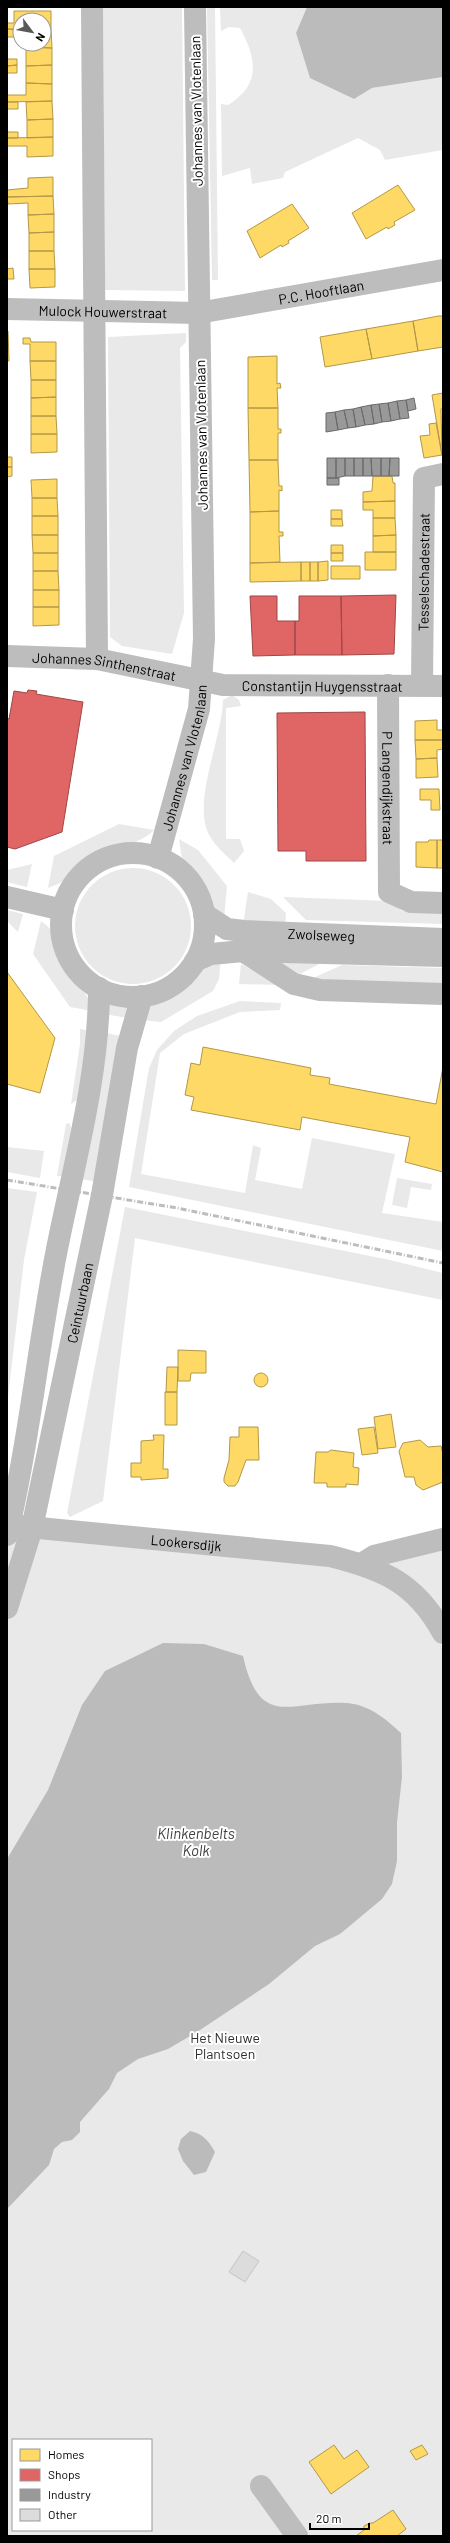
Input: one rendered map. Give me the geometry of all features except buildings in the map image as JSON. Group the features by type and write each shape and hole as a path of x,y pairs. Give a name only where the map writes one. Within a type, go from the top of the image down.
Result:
{"street":[{"path":"92,7 96,311 97,659"},
{"name":"Johannes van Vlotenlaan","path":"158,858 195,723 201,680 204,623 198,313 195,7"},
{"name":"P.C. Hooftlaan","path":"198,313 443,270"},
{"name":"Mulock Houwerstraat","path":"7,309 198,313"},
{"name":"Tesselschadestraat","path":"422,685 424,478 443,474"},
{"name":"Johannes Sinthenstraat","path":"7,656 97,659 201,680"},
{"name":"Constantijn Huygensstraat","path":"201,680 215,684 250,686 443,686"},
{"name":"P Langendijkstraat","path":"388,685 390,892 411,902 443,903"},
{"path":"122,854 146,855 158,858 180,871 188,880 201,902 204,914 203,938 195,961 185,974 173,985 158,992 142,996 127,997 99,988 88,981 71,961 62,936 63,910 76,882 98,862 122,854"},
{"path":"7,897 63,910"},
{"name":"Zwolseweg","path":"204,914 227,928 244,931 443,939"},
{"path":"243,951 294,984 320,990 443,994"},
{"name":"Zwolseweg","path":"195,961 211,954 243,951 443,956"},
{"name":"Ceintuurbaan","path":"8,1528 23,1458 56,1254 71,1190 84,1117 99,1016 99,988"},
{"name":"Ceintuurbaan","path":"7,1608 32,1528 102,1195 127,1048 142,996"},
{"name":"Lookersdijk","path":"8,1528 32,1528 330,1556 361,1564 400,1582 413,1592 443,1633"},
{"path":"361,1564 374,1556 443,1539"},
{"path":"261,2486 297,2536"}],"green space":[{"path":"103,7 182,7 185,291 105,290"},
{"path":"207,7 215,7 218,280 212,280"},
{"path":"220,7 307,7 296,33 310,77 354,99 372,88 443,77 443,150 385,160 380,150 358,138 285,172 283,178 252,184 250,168 222,176 221,104 228,105 239,97 251,80 253,71 250,50 240,28 229,27 221,31"},
{"path":"186,333 186,342 180,348 184,613 172,654 122,646 110,637 108,337"},
{"path":"232,695 239,700 241,706 226,708 226,839 240,839 244,851 234,863 210,837 204,819 206,786 218,732 223,700"},
{"path":"119,824 154,830 147,836 132,844 107,851 91,858 71,876 48,888 54,856"},
{"path":"179,839 198,850 227,886 224,919 211,908 195,877 182,859"},
{"path":"32,864 27,887 7,882 7,870"},
{"path":"133,868 144,869 155,873 174,885 186,904 190,915 190,937 186,948 174,967 155,979 144,983 133,984 122,983 111,979 92,967 80,948 76,937 75,926 76,915 80,904 92,885 111,873 122,869"},
{"path":"248,892 271,899 286,913 285,926 243,925"},
{"path":"283,897 389,901 402,911 443,911 443,924 306,920"},
{"path":"7,910 23,914 18,932 7,921"},
{"path":"41,921 54,934 62,958 83,989 93,1011 70,1007 33,954"},
{"path":"267,956 325,961 300,974"},
{"path":"221,958 219,979 213,991 161,1022 141,1020 147,1009 156,1002 179,990 200,968"},
{"path":"241,964 280,985 239,984"},
{"path":"342,965 443,968 443,986 329,984 313,978"},
{"path":"107,1000 131,1005 128,1018 104,1014"},
{"path":"240,1001 281,1003 280,1010 240,1012 184,1034 160,1053 141,1174 245,1193 253,1145 261,1148 255,1180 302,1189 312,1138 395,1154 382,1213 443,1222 443,1251 129,1187 149,1068 157,1050 174,1031 197,1016"},
{"path":"80,1029 90,1031 77,1100 71,1104 80,1044"},
{"path":"102,1032 125,1037 98,1182 81,1179"},
{"path":"69,1123 71,1128 63,1176 57,1176 66,1124"},
{"path":"7,1147 44,1151 40,1178 7,1172"},
{"path":"397,1178 432,1184 431,1190 411,1187 407,1208 392,1205"},
{"path":"7,1188 37,1192 24,1260 7,1406"},
{"path":"125,1207 390,1260 443,1273 443,1300 135,1238 103,1501 70,1517 67,1513"},
{"name":"Het Nieuwe Plantsoen","path":"7,1534 350,1566 385,1578 434,1628 443,1649 443,2536 7,2536"},
{"path":"443,1545 443,1622 377,1563"}],"water":[{"path":"307,7 443,7 443,77 372,88 354,99 310,78 296,33"},
{"name":"Klinkenbelts Kolk","path":"163,1643 204,1644 243,1656 250,1679 259,1695 269,1703 293,1707 326,1703 353,1704 376,1713 401,1733 402,1777 397,1822 397,1861 392,1884 382,1899 340,1934 315,1946 269,1984 197,2032 168,2049 138,2059 117,2073 109,2089 80,2122 80,2132 72,2140 62,2142 54,2149 49,2165 7,2209 7,1859 48,1790 82,1705 105,1671"},
{"path":"190,2131 205,2138 215,2152 206,2172 194,2175 183,2161 178,2149 181,2139"}],"railway":[{"path":"7,1180 177,1208 443,1263"}]}
